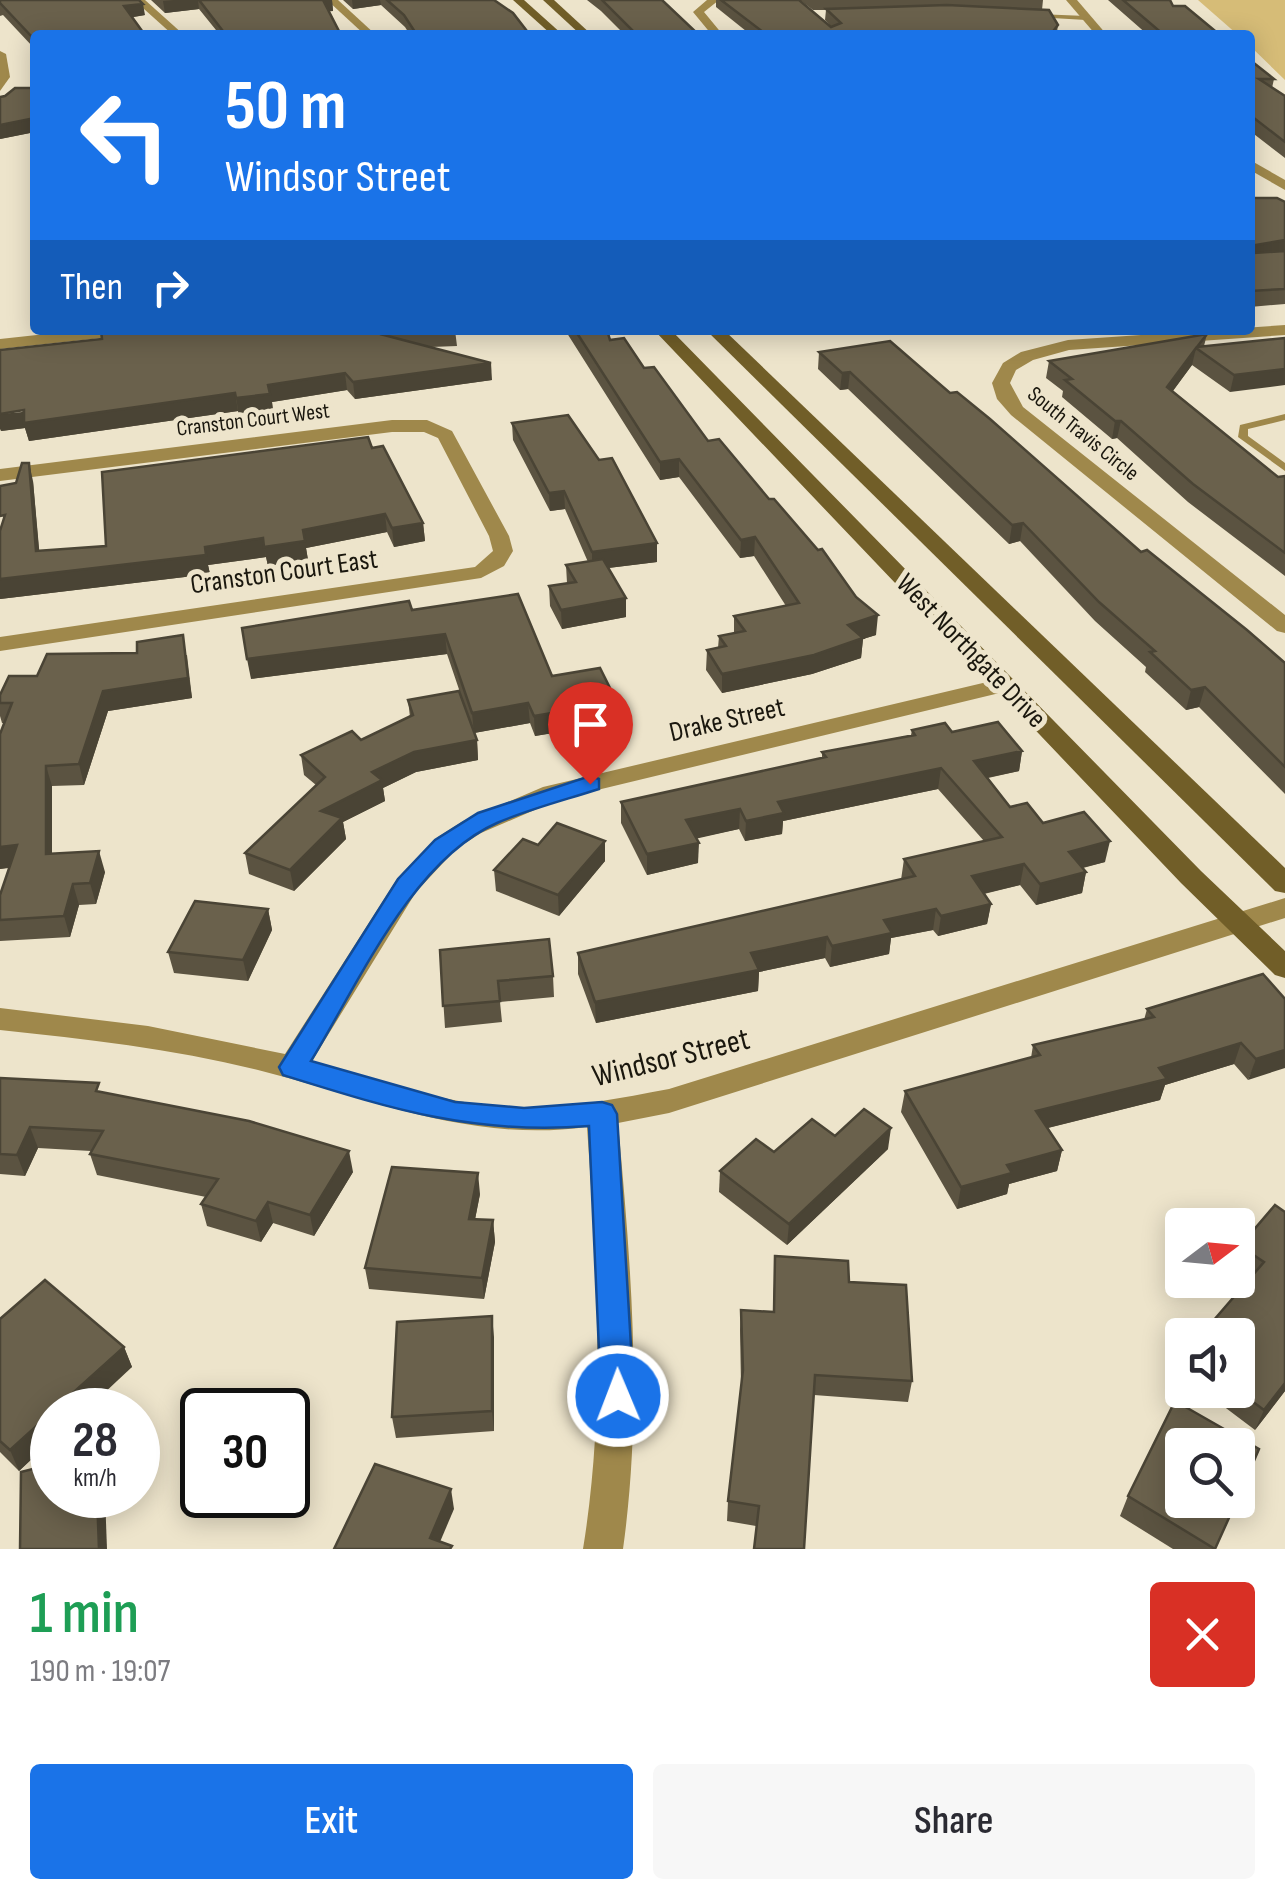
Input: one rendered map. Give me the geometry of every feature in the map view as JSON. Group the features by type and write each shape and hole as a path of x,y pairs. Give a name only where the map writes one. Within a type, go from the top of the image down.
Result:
{"main road":[{"path":"518,0 552,30"},
{"path":"548,0 582,30"},
{"name":"West Northgate Drive","path":"667,335 1004,685 1285,968"},
{"name":"West Northgate Drive","path":"719,335 1285,884"}],"street":[{"path":"138,0 174,30"},
{"path":"332,0 366,30"},
{"path":"707,0 699,16 713,30"},
{"path":"1071,0 1097,30"},
{"path":"0,54 4,78 0,88"},
{"path":"1255,167 1285,186"},
{"name":"South Travis Circle","path":"1255,332 1285,330"},
{"path":"0,344 38,335"},
{"path":"1058,335 1068,344"},
{"name":"South Travis Circle","path":"1208,335 1068,344 1027,356 1009,367 1002,383 1006,399 1285,626"},
{"name":"Cranston Court West","path":"0,475 411,425 444,435 473,494"},
{"name":"Cranston Court East","path":"0,644 481,572 497,562 503,552 499,536 473,494"},
{"name":"Drake Street","path":"293,1067 407,885 443,845 486,818 552,793 1004,685"},
{"name":"Windsor Street","path":"0,1020 121,1032 293,1067 455,1113 524,1120 602,1114 670,1101 1285,908"},
{"path":"602,1114 618,1396 613,1495 603,1549"}],"lane":[{"path":"1028,16 1086,18"},
{"path":"1285,417 1244,427 1243,436 1285,468"}],"shaded area":[{"path":"1198,0 1285,0 1285,80 1255,51 1255,30 1232,30"}],"building":[{"path":"139,0 143,4 124,6 141,30 30,30 30,35 0,3"},
{"path":"199,0 323,0 338,30 222,30"},
{"path":"387,0 494,0 513,13 526,30 414,30"},
{"path":"602,0 662,0 694,30 632,30"},
{"path":"721,0 799,0 831,27 841,23 826,9 947,5 1049,10 1058,25 1054,30 760,30"},
{"path":"1123,0 1170,0 1173,6 1185,6 1214,30 1158,30"},
{"path":"1255,64 1274,79 1259,79 1285,96 1285,142 1255,119"},
{"path":"15,88 30,88 30,119 0,125 0,97"},
{"path":"1255,198 1285,202 1285,240 1255,245"},
{"path":"1285,251 1285,289 1255,291 1255,253"},
{"path":"102,335 384,335 491,363 353,382 345,373 268,385 270,394 236,398 235,393 24,423 24,410 0,414 0,350 102,339"},
{"path":"578,335 624,338 644,368 654,367 708,441 719,439 769,499 774,499 818,550 822,549 856,597 878,615 848,625 863,638 814,655 722,674 707,650 726,646 719,636 745,631 734,616 799,603 755,537 741,540 679,459 660,462"},
{"path":"1201,335 1206,335 1197,347 1285,338 1285,369 1234,375 1196,348 1167,387 1278,477 1285,476 1285,553 1193,484 1121,421 1115,421 1065,380 1072,379 1049,361"},
{"path":"890,341 950,393 957,392 990,419 1141,552 1147,550 1285,663 1285,767 1205,687 1191,690 1150,652 1155,651 1099,602 1023,523 1012,525 850,372 842,373 819,352"},
{"path":"568,415 599,460 612,458 657,543 592,552 564,491 549,493 512,423"},
{"path":"368,437 372,448 383,446 423,523 392,528 385,514 303,530 305,541 264,547 263,538 205,547 206,555 0,579 0,531 5,515 0,516 0,486 16,483 22,463 29,463 36,551 106,546 102,472"},
{"path":"603,559 626,598 561,610 549,586 576,582 566,565"},
{"path":"518,594 552,676 600,668 612,692 584,697 588,707 534,716 528,703 472,713 445,634 247,659 242,628 409,601 412,610"},
{"path":"183,635 188,678 103,691 79,764 46,766 46,854 99,851 90,883 73,884 64,916 0,920 0,895 17,845 0,847 0,734 12,703 0,703 0,695 9,676 37,676 47,654 137,653 137,642"},
{"path":"459,691 477,740 414,752 372,772 382,780 321,811 342,818 290,870 245,853 325,777 301,755 352,731 361,740 413,715 408,700"},
{"path":"998,722 1022,751 974,761 1010,807 1027,803 1043,823 1084,812 1110,841 1069,852 1086,872 1040,884 1024,864 972,876 991,904 941,916 936,909 884,920 892,933 832,946 827,937 751,953 759,970 595,1002 578,953 915,876 904,859 1002,837 941,768 778,802 784,813 746,821 740,809 686,820 699,843 647,854 621,802 826,757 822,752 915,735 912,730 945,723 952,732"},
{"path":"557,823 605,841 558,895 494,870 523,839 538,845"},
{"path":"195,901 268,909 243,960 168,952"},
{"path":"549,939 553,976 498,981 500,1001 443,1006 440,950"},
{"path":"1263,974 1285,999 1285,1050 1256,1059 1241,1043 1159,1068 1167,1079 1036,1111 1062,1150 1007,1165 1012,1173 961,1187 905,1091 1040,1055 1033,1045 1154,1017 1147,1009"},
{"path":"0,1078 99,1083 96,1091 249,1121 349,1151 310,1215 268,1202 256,1221 201,1204 218,1179 90,1154 103,1131 30,1127 17,1155 0,1154"},
{"path":"864,1109 891,1128 789,1224 720,1171 756,1139 774,1152 812,1119 835,1136"},
{"path":"392,1167 478,1173 469,1219 493,1220 482,1278 365,1268"},
{"path":"1275,1205 1285,1212 1285,1383 1264,1410 1255,1403 1255,1318 1216,1318 1233,1298 1255,1298 1255,1272 1264,1262 1255,1256 1255,1228"},
{"path":"775,1256 848,1261 849,1282 906,1285 912,1381 815,1375 804,1549 754,1549 759,1506 728,1501 743,1370 741,1310 774,1312"},
{"path":"45,1280 124,1347 78,1388 30,1388 30,1432 10,1450 0,1441 0,1319"},
{"path":"492,1316 492,1411 392,1417 397,1322"},
{"path":"1172,1408 1187,1408 1222,1428 1165,1428 1165,1518 1229,1518 1215,1549 1128,1496"},
{"path":"375,1464 451,1489 430,1538 452,1546 450,1549 334,1549"},
{"path":"30,1470 30,1518 98,1518 99,1549 20,1549 21,1472"}],"route":[{"path":"590,784 552,793 486,818 443,845 407,885 293,1067 455,1113 524,1120 602,1114 616,1307 618,1396"}]}
